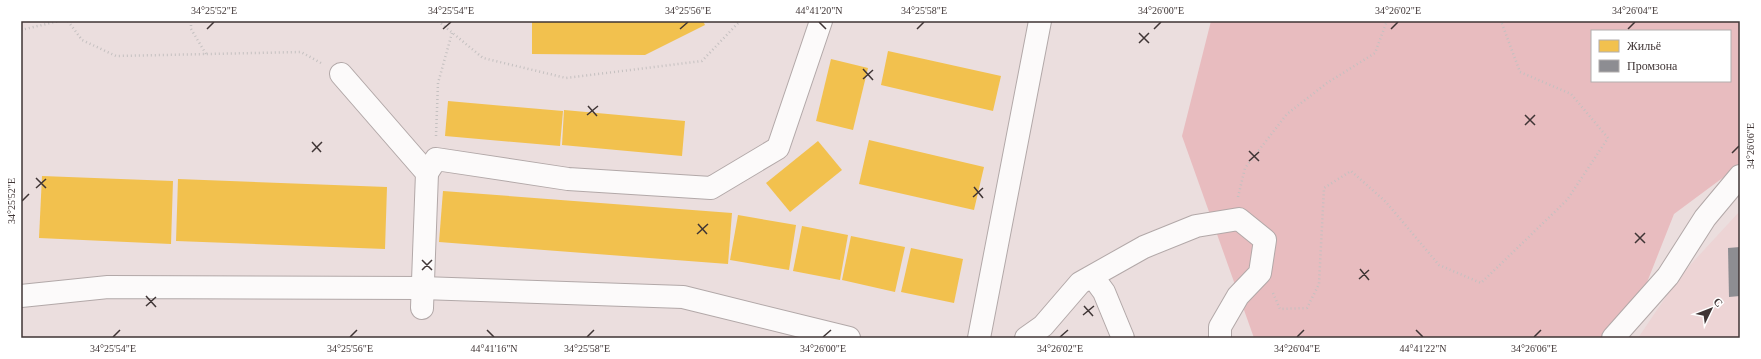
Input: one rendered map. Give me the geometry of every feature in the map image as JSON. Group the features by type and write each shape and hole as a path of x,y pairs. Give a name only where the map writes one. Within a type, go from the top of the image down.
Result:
{"street":[{"path":"341,74 432,166 568,179 711,188 778,148 821,21"},
{"path":"979,338 1040,21"},
{"path":"422,298 432,166"},
{"path":"1613,338 1668,276 1705,218 1740,176"},
{"path":"1026,338 1043,326 1080,283 1144,247 1196,226 1240,218 1265,240 1260,273 1238,296 1220,326 1220,338"},
{"path":"1093,277 1104,292 1123,338"},
{"path":"24,295 108,288 422,298 682,297 849,338"}],"path":[{"path":"21,30 59,21"},
{"path":"68,21 82,40 116,56 301,52 341,74"},
{"path":"191,21 191,29 206,54"},
{"path":"438,21 482,58 566,78 702,61 740,21"},
{"path":"1240,218 1237,201 1245,168 1287,114 1327,83 1375,53 1387,21"},
{"path":"1260,273 1267,276 1280,309 1307,308 1319,284 1324,188 1351,171 1386,202 1438,265 1481,283 1567,200 1608,138 1571,94 1520,72 1501,21"},
{"path":"432,166 438,83 452,33"}],"shaded area":[{"path":"1211,21 1740,21 1740,165 1674,214 1625,338 1254,338 1182,136"},
{"path":"1740,211 1740,338 1638,338 1680,276"}],"building: Жильё":[{"path":"532,21 703,21 705,25 645,55 532,54"},
{"path":"888,51 1001,76 993,111 881,85"},
{"path":"831,59 868,68 853,130 816,121"},
{"path":"448,101 563,111 560,146 445,136"},
{"path":"564,110 685,121 682,156 562,145"},
{"path":"869,140 984,167 974,210 859,184"},
{"path":"818,141 842,170 790,212 766,183"},
{"path":"42,176 173,181 171,244 39,238"},
{"path":"178,179 387,187 385,249 176,241"},
{"path":"443,191 732,213 728,264 439,242"},
{"path":"738,215 796,225 789,270 730,260"},
{"path":"802,226 848,235 840,280 793,271"},
{"path":"851,236 905,247 895,292 842,280"},
{"path":"911,248 963,259 954,303 901,292"}],"building: Промзона":[{"path":"1740,247 1740,296 1729,297 1728,248"}]}
